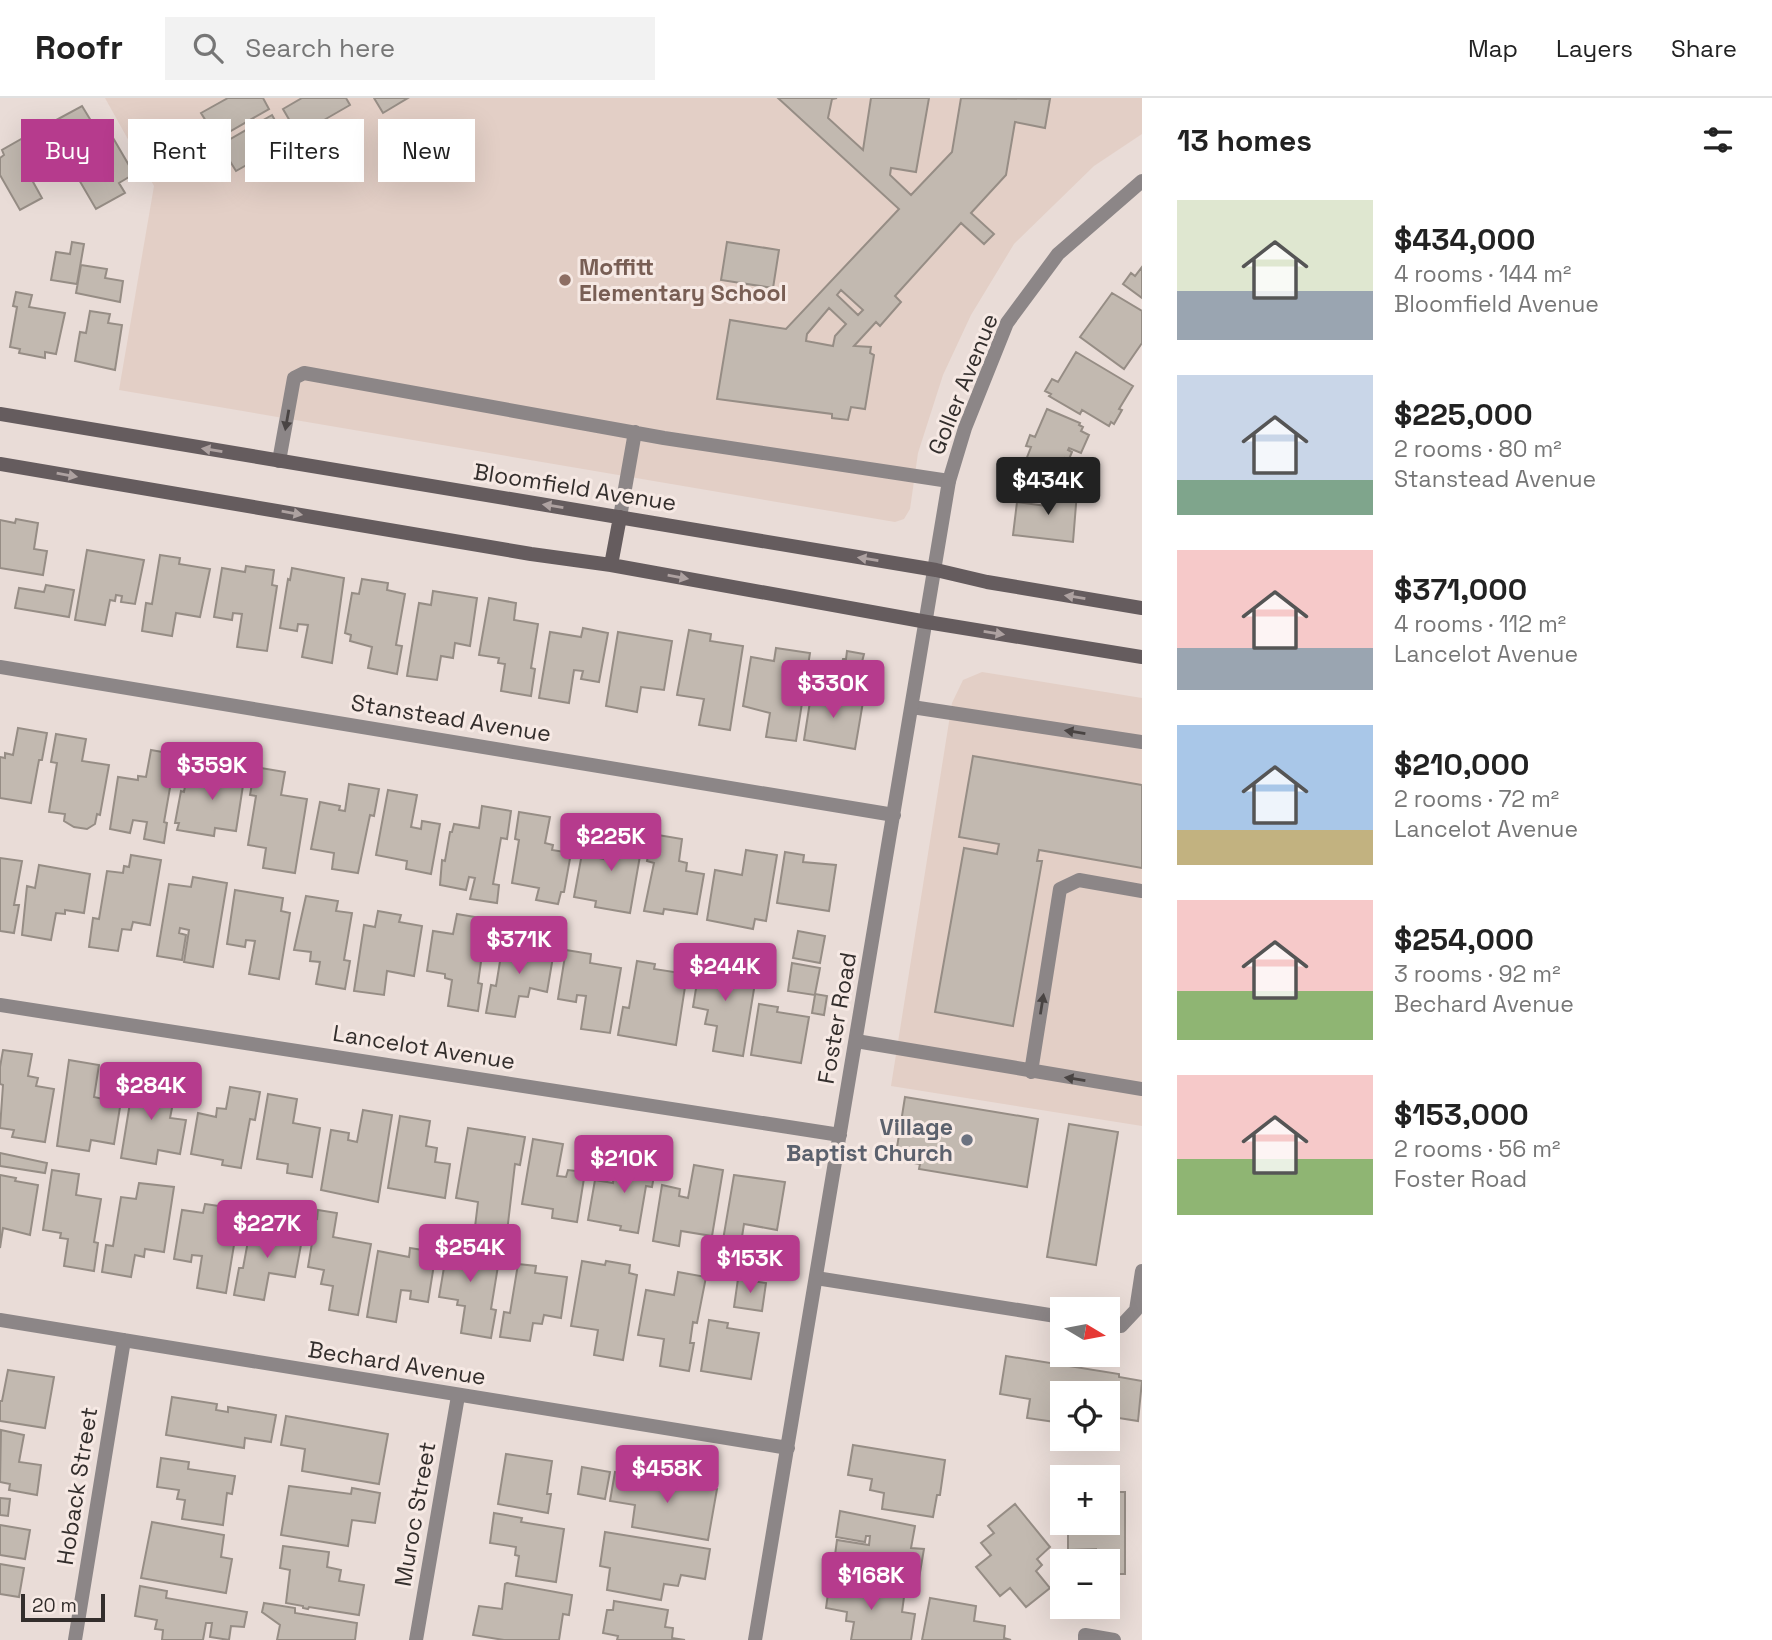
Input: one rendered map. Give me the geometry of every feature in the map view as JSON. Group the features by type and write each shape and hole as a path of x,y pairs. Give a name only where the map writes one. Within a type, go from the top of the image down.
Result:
{"main road":[{"name":"Bloomfield Avenue","path":"0,414 936,570 987,582 1142,608"},
{"path":"0,464 531,554 611,565 927,622 1142,657"},
{"path":"611,565 620,517"}],"street":[{"name":"Goller Avenue","path":"936,570 949,481 965,428 1007,323 1058,254 1142,181"},
{"path":"279,461 295,378 304,373 635,432 949,481"},
{"path":"620,517 635,432"},
{"name":"Foster Road","path":"755,1640 936,570"},
{"name":"Stanstead Avenue","path":"0,667 894,815"},
{"path":"912,707 1142,742"},
{"path":"1031,1072 1060,889 1079,880 1142,891"},
{"name":"Lancelot Avenue","path":"0,1005 840,1135"},
{"path":"856,1041 1142,1089"},
{"path":"1120,1326 1136,1310 1142,1271"},
{"path":"816,1278 1050,1315"},
{"name":"Bechard Avenue","path":"0,1320 788,1448"},
{"name":"Hoback Street","path":"75,1640 124,1340"},
{"name":"Muroc Street","path":"416,1640 458,1396"},
{"path":"1084,1640 1086,1635 1114,1640"}],"shaded area":[{"name":"Moffitt Elementary School","path":"105,98 1142,98 1142,134 1094,166 1014,244 971,315 943,375 918,453 910,509 904,519 895,522 119,390 154,186 152,182 231,182 231,119 128,119 128,139"},
{"path":"982,672 1142,698 1142,1126 891,1086 952,703 963,680"}],"building":[{"path":"228,98 263,98 269,109 252,119 245,119 245,123 231,131 231,119 205,119 201,113"},
{"path":"302,98 346,98 350,105 326,119 289,119 283,109"},
{"path":"374,98 408,98 383,113"},
{"path":"778,98 837,98 832,99 828,118 863,150 871,98 929,98 916,172 891,168 890,175 911,195 952,152 961,98 1050,99 1045,128 1015,122 1006,175 971,213 994,234 984,244 961,223 895,296 901,302 880,326 876,322 854,346 871,347 870,353 874,355 865,409 851,407 848,420 832,418 832,414 717,399 730,320 786,329 899,209","holes":["841,290 863,310 858,315 837,295","829,308 846,324 835,336 833,346 806,341 807,334"]},
{"path":"82,106 90,119 58,119"},
{"path":"245,131 245,166 236,171 231,163 231,139"},
{"path":"21,139 21,182 33,182 42,198 20,210 0,175 0,158 4,155 2,150"},
{"path":"114,140 128,164 128,178 119,183 125,193 96,209 80,182 114,182"},
{"path":"72,242 84,244 77,284 51,280 56,252 70,254"},
{"path":"727,242 779,250 773,288 721,280"},
{"path":"81,265 107,269 105,278 123,281 120,302 76,293"},
{"path":"1142,267 1142,298 1123,284 1131,273 1135,276"},
{"path":"16,292 32,295 29,307 65,313 56,354 45,352 45,358 19,353 20,349 10,347 17,307 13,306"},
{"path":"1112,293 1142,311 1142,343 1124,369 1080,337"},
{"path":"90,311 110,314 108,323 122,325 115,370 75,361 80,332 86,333"},
{"path":"1076,352 1133,386 1119,409 1122,410 1114,424 1111,422 1109,426 1082,410 1080,414 1045,391 1052,379 1058,382"},
{"path":"1047,409 1080,423 1083,427 1081,431 1089,435 1081,453 1069,448 1072,452 1069,459 1065,458 1058,473 1026,460 1031,447 1026,446 1030,435 1035,437"},
{"path":"1049,488 1077,492 1073,542 1013,535 1017,502 1047,506"},
{"path":"16,519 38,523 34,549 47,551 43,575 0,568 0,520 15,523"},
{"path":"87,550 144,560 135,604 121,602 122,596 116,595 115,601 110,600 105,625 75,620"},
{"path":"160,555 180,558 179,564 210,569 200,617 176,613 172,636 142,631 146,603 152,604"},
{"path":"246,566 274,570 272,585 277,586 267,651 237,647 242,614 233,613 232,620 214,617 222,568 245,572"},
{"path":"292,568 344,578 332,663 302,657 308,625 298,624 297,631 280,628"},
{"path":"362,579 388,583 387,590 405,594 396,645 402,646 397,674 368,668 372,647 350,641 351,635 345,633 352,593 359,594"},
{"path":"46,585 74,590 69,617 15,608 19,588 44,592"},
{"path":"433,591 477,598 470,646 455,643 453,658 441,656 437,680 407,676 419,603 431,605"},
{"path":"489,598 516,603 514,620 538,624 531,668 535,669 531,696 501,691 505,664 498,663 499,658 479,655"},
{"path":"583,628 608,633 599,682 581,679 583,671 574,670 569,703 539,698 550,632 581,637"},
{"path":"689,630 711,634 710,641 743,646 730,730 699,725 704,699 677,695"},
{"path":"618,632 672,641 664,690 641,687 637,712 606,706"},
{"path":"776,648 810,653 796,741 766,737 770,713 743,706 751,657 774,661"},
{"path":"847,651 864,654 862,662 872,664 867,692 838,687"},
{"path":"812,689 831,692 830,696 863,702 855,749 804,740"},
{"path":"18,728 47,733 31,803 0,798 0,757 5,758 5,753 13,755"},
{"path":"56,734 86,739 82,761 109,765 100,815 97,814 95,824 87,829 74,827 64,821 65,814 49,812 57,763 51,762"},
{"path":"151,750 180,755 175,783 171,782 164,822 167,823 164,843 144,839 147,822 133,820 130,833 110,829 118,777 138,780 138,776 146,777"},
{"path":"973,756 1142,785 1142,868 1039,850 1037,861 1042,861 1013,1026 935,1012 964,848 997,854 999,844 959,837"},
{"path":"218,761 246,766 236,831 215,828 214,836 177,830 179,823 175,823 181,791 184,792 186,781 213,786"},
{"path":"255,767 285,772 281,795 307,799 295,873 263,868 266,848 248,845 256,796 250,795"},
{"path":"349,784 379,789 374,816 370,815 358,873 332,869 334,853 311,849 320,802 340,806 339,810 345,811"},
{"path":"388,790 417,795 411,827 421,829 422,821 440,824 431,874 406,869 407,861 376,855"},
{"path":"482,806 511,811 507,839 501,838 493,884 499,885 497,903 470,899 475,878 469,877 466,890 440,885 442,860 445,861 454,824 479,828"},
{"path":"519,812 550,817 545,843 553,845 552,850 571,853 564,892 561,892 558,904 536,900 539,888 512,883 519,840 515,839"},
{"path":"614,828 644,833 630,913 595,907 596,901 574,897 583,848 601,851 599,858 609,860"},
{"path":"652,834 682,839 679,861 687,863 686,871 704,874 697,914 664,909 663,914 644,911 654,863 647,861"},
{"path":"746,850 777,855 766,921 755,919 753,929 707,920 715,870 742,875"},
{"path":"785,852 804,855 803,862 836,865 829,911 777,903"},
{"path":"131,855 161,860 150,925 133,922 131,930 122,929 118,951 89,947 93,918 99,919 107,871 123,873 124,866 129,867"},
{"path":"0,858 22,861 14,905 19,905 14,933 0,931"},
{"path":"39,865 90,874 84,913 65,910 65,914 56,913 51,940 22,935 27,886 35,888"},
{"path":"193,877 227,883 213,967 184,962 189,930 180,928 179,933 186,935 182,960 157,956 169,884 191,887"},
{"path":"235,890 283,898 281,911 290,913 279,979 249,974 255,941 246,940 245,947 227,944"},
{"path":"306,896 338,901 336,911 352,913 344,960 350,961 345,989 316,984 320,962 310,961 311,952 294,950"},
{"path":"378,911 401,915 399,922 422,926 414,976 387,971 384,995 354,991 364,925 375,927"},
{"path":"457,914 487,919 478,983 482,984 478,1011 448,1006 452,980 445,978 445,974 427,971 433,931 453,934"},
{"path":"798,931 825,936 820,963 793,958"},
{"path":"504,937 523,940 522,946 554,951 547,992 530,988 528,997 519,996 515,1017 486,1013 491,985 496,986"},
{"path":"566,950 591,954 590,963 621,968 610,1033 581,1029 586,996 577,995 576,1002 558,999"},
{"path":"701,958 727,962 726,966 749,970 747,982 755,983 743,1056 713,1051 717,1026 705,1024 708,1010 693,1007"},
{"path":"637,961 655,964 654,969 687,974 676,1045 618,1035 623,1007 629,1008"},
{"path":"792,963 820,968 815,994 827,996 824,1015 812,1013 815,995 788,991"},
{"path":"759,1004 778,1007 777,1012 809,1017 801,1063 751,1055"},
{"path":"3,1050 32,1054 28,1076 38,1078 36,1086 54,1089 45,1142 12,1137 14,1130 0,1128 3,1085 0,1084 0,1067"},
{"path":"69,1060 99,1065 94,1097 103,1099 104,1092 122,1095 114,1144 91,1140 89,1151 57,1146"},
{"path":"135,1072 166,1077 161,1101 173,1103 170,1118 186,1120 180,1154 158,1150 156,1164 121,1158"},
{"path":"230,1087 260,1092 255,1120 250,1119 241,1168 222,1165 223,1160 191,1154 198,1113 216,1117 217,1108 226,1109"},
{"path":"268,1094 297,1099 293,1123 320,1128 312,1177 287,1173 288,1164 257,1159"},
{"name":"Village Baptist Church","path":"905,1097 1038,1119 1027,1187 919,1169 920,1164 895,1160"},
{"path":"363,1110 392,1115 378,1202 321,1190 331,1130 349,1133 348,1140 357,1142"},
{"path":"400,1116 430,1121 426,1146 437,1148 435,1162 450,1164 445,1198 388,1188"},
{"path":"1069,1124 1118,1132 1096,1265 1047,1257"},
{"path":"468,1128 525,1137 520,1165 515,1164 507,1232 475,1227 478,1202 456,1198"},
{"path":"533,1139 563,1144 557,1176 566,1177 568,1170 585,1172 577,1222 552,1218 553,1209 522,1204"},
{"path":"0,1153 47,1163 45,1173 0,1166"},
{"path":"627,1154 657,1159 652,1187 646,1186 638,1233 620,1230 621,1226 588,1220 595,1180 613,1183 614,1174 623,1176"},
{"path":"694,1165 723,1170 712,1236 681,1231 679,1246 653,1241 662,1185 680,1189 679,1196 688,1198"},
{"path":"52,1170 79,1174 76,1195 101,1199 94,1242 98,1243 94,1271 64,1266 68,1239 60,1238 61,1233 43,1230"},
{"path":"0,1175 38,1185 30,1235 3,1228 0,1248"},
{"path":"734,1175 785,1182 777,1230 744,1224 741,1243 723,1240"},
{"path":"139,1183 174,1187 164,1252 145,1249 144,1257 135,1255 131,1277 102,1272 106,1245 113,1246 121,1197 136,1199"},
{"path":"205,1204 240,1209 226,1293 197,1288 202,1256 192,1255 191,1262 174,1259 182,1210 203,1213"},
{"path":"318,1210 337,1213 333,1237 371,1244 358,1315 329,1310 333,1286 321,1284 324,1270 308,1267 313,1237 308,1236 311,1218 317,1219"},
{"path":"251,1225 303,1234 295,1277 269,1273 264,1300 234,1295 239,1268 243,1268"},
{"path":"450,1232 484,1238 480,1263 498,1266 491,1309 496,1310 491,1338 461,1333 465,1306 457,1305 458,1300 439,1297"},
{"path":"744,1246 772,1250 767,1278 740,1274"},
{"path":"410,1248 436,1252 428,1302 410,1299 411,1291 401,1290 396,1322 367,1317 378,1251 409,1257"},
{"path":"582,1261 630,1265 629,1273 637,1275 623,1360 594,1355 598,1330 571,1326"},
{"path":"518,1264 536,1266 535,1273 567,1277 561,1318 544,1315 542,1324 533,1323 530,1341 500,1337 504,1312 510,1313"},
{"path":"678,1272 706,1277 697,1323 693,1322 690,1343 694,1343 689,1371 660,1366 664,1339 638,1335 646,1290 674,1295"},
{"path":"738,1279 766,1283 762,1311 734,1307"},
{"path":"709,1320 728,1323 727,1328 759,1333 751,1379 701,1371"},
{"path":"1006,1356 1050,1363 1050,1367 1075,1367 1119,1374 1119,1377 1142,1381 1138,1421 1120,1418 1120,1381 1050,1381 1050,1421 1027,1418 1030,1399 1000,1394"},
{"path":"8,1370 54,1377 45,1428 0,1421 0,1401"},
{"path":"172,1397 217,1404 216,1410 228,1412 228,1407 276,1415 271,1442 245,1438 244,1448 166,1435"},
{"path":"286,1416 388,1434 379,1484 302,1471 305,1449 281,1445"},
{"path":"1,1430 24,1435 19,1462 41,1465 37,1495 9,1490 10,1484 0,1482"},
{"path":"853,1445 945,1460 940,1495 937,1495 933,1517 882,1509 884,1493 870,1490 872,1479 848,1475"},
{"path":"506,1454 552,1461 547,1494 551,1494 548,1513 498,1504"},
{"path":"161,1458 189,1462 188,1469 235,1476 232,1494 227,1493 223,1525 182,1519 185,1500 177,1499 179,1490 157,1487"},
{"path":"582,1467 610,1472 605,1499 578,1494"},
{"path":"615,1472 717,1489 708,1540 632,1527 635,1505 610,1501"},
{"path":"289,1486 351,1494 352,1488 380,1493 375,1523 352,1520 348,1546 281,1535"},
{"path":"1120,1492 1125,1492 1125,1574 1120,1574 1120,1549 1068,1549 1068,1535 1120,1535"},
{"path":"0,1498 10,1499 8,1516 0,1515"},
{"path":"1015,1504 1050,1547 1037,1559 1042,1565 1036,1571 1050,1588 1026,1607 1010,1588 1000,1596 976,1567 991,1555 981,1543 994,1533 988,1526"},
{"path":"840,1511 915,1526 911,1548 924,1549 918,1584 833,1570 837,1540 869,1545 870,1536 866,1536 865,1542 836,1537"},
{"path":"494,1513 522,1518 521,1522 564,1529 556,1582 516,1576 519,1556 515,1555 516,1547 490,1543"},
{"path":"152,1522 224,1535 221,1557 232,1559 226,1593 141,1578"},
{"path":"0,1525 30,1530 25,1559 0,1555"},
{"path":"605,1532 710,1549 705,1579 681,1575 678,1586 664,1584 661,1600 607,1590 610,1568 600,1566"},
{"path":"283,1546 329,1552 327,1567 341,1570 339,1581 364,1585 359,1615 309,1607 308,1609 286,1603 290,1570 280,1568"},
{"path":"0,1564 24,1568 19,1597 0,1594"},
{"path":"830,1579 858,1583 856,1589 904,1597 902,1612 915,1614 911,1640 851,1640 854,1622 846,1621 847,1612 826,1608"},
{"path":"507,1583 572,1595 569,1615 563,1614 559,1640 504,1640 473,1635 479,1606 502,1609"},
{"path":"140,1586 167,1591 166,1598 247,1612 244,1627 231,1626 229,1640 210,1637 212,1623 206,1623 203,1640 162,1640 163,1630 155,1629 157,1620 135,1616"},
{"path":"930,1598 976,1606 974,1621 1005,1626 1004,1638 1011,1640 922,1640"},
{"path":"614,1601 668,1610 665,1627 673,1628 672,1638 685,1640 617,1640 618,1636 603,1633 607,1610 613,1610"},
{"path":"264,1603 295,1608 295,1613 357,1623 355,1640 277,1640 280,1625 262,1612"}],"place":[{"name":"Moffitt Elementary School","path":"565,280"},
{"name":"Village Baptist Church","path":"967,1140"}]}
